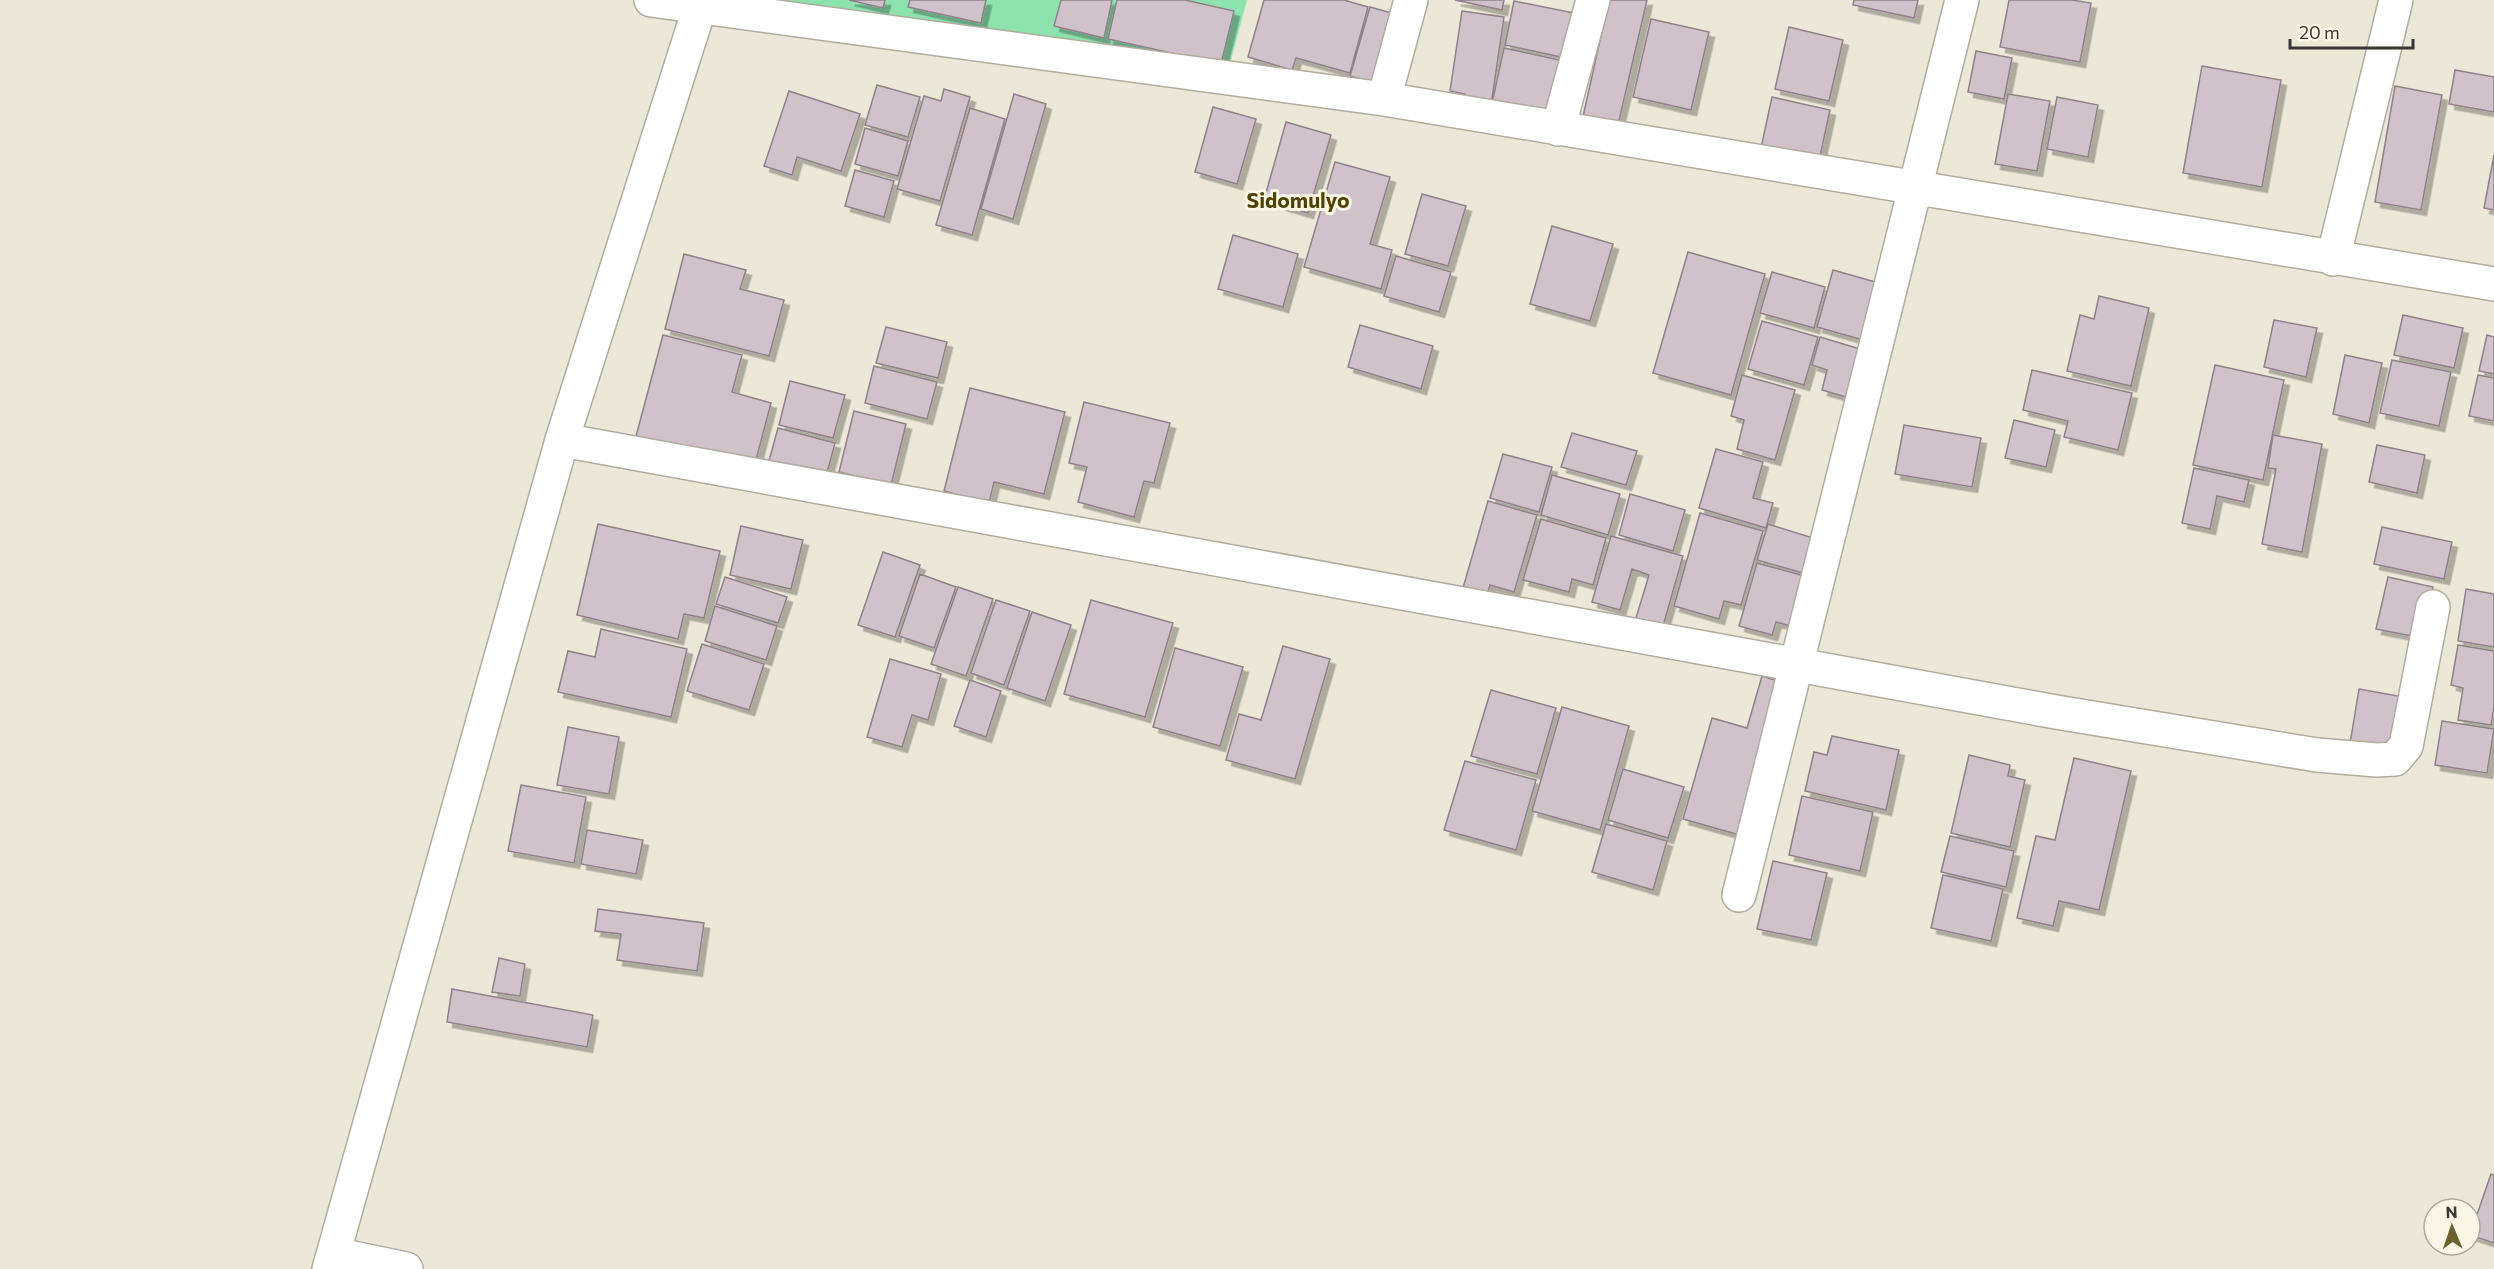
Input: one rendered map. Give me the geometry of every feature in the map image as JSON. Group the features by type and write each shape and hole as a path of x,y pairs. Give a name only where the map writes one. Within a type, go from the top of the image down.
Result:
{"street":[{"path":"651,0 701,4 1384,99 2333,259 2494,284"},
{"path":"1384,99 1411,0"},
{"path":"1558,129 1593,0"},
{"path":"1739,895 1962,0"},
{"path":"2333,259 2396,0"},
{"path":"406,1269 332,1262 562,440 701,4"},
{"path":"562,440 2056,712 2318,755 2377,760 2395,759 2406,746 2433,608"}],"green space":[{"path":"748,0 1247,0 1228,71"}],"building":[{"path":"849,0 885,0 883,8"},
{"path":"910,0 986,0 981,23 908,7"},
{"path":"1061,0 1112,0 1104,38 1054,26"},
{"path":"1117,0 1185,0 1234,11 1221,64 1108,39"},
{"path":"1264,0 1344,0 1368,7 1350,73 1296,58 1292,70 1248,57"},
{"path":"1455,0 1504,0 1502,10"},
{"path":"1609,0 1647,0 1617,129 1582,121"},
{"path":"1854,0 1918,0 1914,18 1853,5"},
{"path":"2009,0 2072,0 2091,3 2080,62 2000,47"},
{"path":"1514,1 1579,14 1570,59 1505,45"},
{"path":"1370,7 1406,17 1387,86 1350,76"},
{"path":"1462,11 1504,17 1490,112 1462,108 1465,94 1450,91"},
{"path":"1651,19 1709,32 1691,110 1633,97"},
{"path":"1789,27 1843,40 1829,101 1775,89"},
{"path":"1504,48 1568,62 1555,120 1491,108"},
{"path":"1976,51 2012,58 2004,99 1968,92"},
{"path":"2202,66 2281,80 2262,187 2183,173"},
{"path":"2455,70 2494,77 2494,112 2449,104"},
{"path":"877,85 920,97 908,137 865,125"},
{"path":"2395,86 2442,95 2421,210 2375,202"},
{"path":"944,89 970,97 940,201 897,189 924,96 941,101"},
{"path":"789,91 860,114 841,171 797,157 792,175 764,166"},
{"path":"1014,94 1046,104 1013,219 981,209"},
{"path":"2008,94 2050,101 2037,171 1995,164"},
{"path":"1772,97 1830,110 1819,161 1761,148"},
{"path":"2057,97 2098,105 2088,157 2047,149"},
{"path":"1213,107 1256,119 1237,184 1195,172"},
{"path":"970,108 1005,119 972,235 936,225"},
{"path":"1286,122 1331,135 1308,213 1264,200"},
{"path":"865,128 908,141 898,176 855,164"},
{"path":"2494,155 2494,210 2484,208"},
{"path":"1335,162 1390,177 1370,244 1392,250 1381,289 1304,267"},
{"path":"855,170 894,181 884,217 845,206"},
{"path":"1422,194 1466,206 1448,266 1405,254"},
{"path":"1552,226 1613,244 1590,321 1530,304"},
{"path":"1233,235 1298,254 1283,307 1218,289"},
{"path":"1688,252 1765,274 1731,395 1653,373"},
{"path":"684,254 746,270 740,289 784,300 769,356 665,329"},
{"path":"1396,256 1451,272 1439,312 1384,296"},
{"path":"1833,270 1886,285 1870,342 1817,327"},
{"path":"1772,272 1825,287 1814,328 1760,313"},
{"path":"2099,296 2149,308 2131,386 2067,371 2080,315 2094,319"},
{"path":"2403,315 2463,328 2454,368 2394,355"},
{"path":"2274,320 2317,328 2306,377 2264,367"},
{"path":"1762,321 1818,337 1804,385 1748,369"},
{"path":"1360,325 1433,346 1421,389 1348,367"},
{"path":"886,327 947,342 938,378 876,363"},
{"path":"663,335 742,355 732,392 771,403 753,471 635,440"},
{"path":"2487,335 2494,337 2494,374 2479,371"},
{"path":"1820,337 1870,352 1856,400 1822,390 1827,370 1812,365"},
{"path":"2345,355 2382,363 2369,423 2333,414"},
{"path":"2392,360 2451,372 2439,426 2380,413"},
{"path":"2215,365 2284,380 2263,480 2193,465"},
{"path":"874,366 937,382 927,419 865,403"},
{"path":"2032,370 2132,393 2118,450 2064,437 2068,421 2023,410"},
{"path":"1742,375 1795,390 1775,460 1737,449 1744,420 1731,416"},
{"path":"2478,375 2494,378 2494,421 2469,416"},
{"path":"790,381 845,395 833,438 779,425"},
{"path":"970,388 1065,412 1044,494 994,482 989,503 944,491"},
{"path":"1084,402 1170,423 1154,483 1144,481 1134,517 1078,502 1087,467 1069,463"},
{"path":"854,411 906,424 891,485 839,472"},
{"path":"2014,420 2055,430 2046,467 2005,458"},
{"path":"1904,425 1981,438 1972,487 1895,474"},
{"path":"778,428 835,443 824,484 767,468"},
{"path":"1572,433 1637,451 1626,485 1561,467"},
{"path":"2273,435 2322,444 2302,552 2262,544 2276,469 2268,468"},
{"path":"2377,445 2425,455 2417,493 2369,482"},
{"path":"1716,449 1763,462 1753,498 1773,503 1766,528 1699,508"},
{"path":"1503,454 1552,467 1539,512 1490,498"},
{"path":"2194,468 2249,480 2244,502 2217,496 2210,529 2182,523"},
{"path":"1552,475 1620,494 1608,535 1541,515"},
{"path":"1630,494 1685,510 1673,551 1619,535"},
{"path":"1488,501 1537,515 1514,592 1490,585 1485,601 1461,595"},
{"path":"1700,513 1763,531 1741,605 1724,601 1719,619 1674,606"},
{"path":"1541,519 1606,538 1593,585 1572,579 1569,592 1523,580"},
{"path":"598,524 720,551 704,618 684,614 678,639 577,615"},
{"path":"1768,524 1813,538 1803,573 1757,560"},
{"path":"741,526 803,540 791,589 730,575"},
{"path":"2382,527 2452,542 2444,579 2374,564"},
{"path":"1611,536 1683,556 1663,626 1636,618 1649,575 1632,569 1620,610 1592,602"},
{"path":"883,552 920,565 895,637 858,625"},
{"path":"1757,563 1808,577 1794,627 1776,622 1772,635 1739,626"},
{"path":"920,574 956,587 934,648 899,636"},
{"path":"725,577 787,597 778,623 716,604"},
{"path":"2388,577 2433,587 2422,638 2376,629"},
{"path":"958,587 993,599 966,676 931,664"},
{"path":"2466,589 2494,594 2494,647 2458,641"},
{"path":"996,600 1030,611 1004,685 971,673"},
{"path":"1091,600 1173,623 1145,717 1064,694"},
{"path":"715,606 777,626 766,660 705,641"},
{"path":"1032,612 1071,625 1045,701 1007,688"},
{"path":"601,629 687,649 671,717 558,692 568,651 595,657"},
{"path":"702,644 764,664 749,710 687,691"},
{"path":"2458,645 2494,651 2494,707 2491,725 2458,720 2463,688 2451,685"},
{"path":"1283,646 1330,659 1295,779 1226,760 1239,714 1261,720"},
{"path":"1175,648 1243,667 1220,746 1153,727"},
{"path":"890,659 941,674 928,720 912,715 902,747 867,737"},
{"path":"1762,676 1787,684 1743,836 1683,819 1712,718 1747,728"},
{"path":"970,680 1001,691 986,737 954,726"},
{"path":"2359,689 2409,698 2399,753 2350,744"},
{"path":"1491,690 1556,708 1537,774 1471,756"},
{"path":"1562,707 1629,726 1600,830 1532,811"},
{"path":"2442,721 2494,729 2487,773 2435,765"},
{"path":"568,727 619,737 609,794 557,785"},
{"path":"1832,736 1899,750 1886,810 1805,791 1814,752 1827,755"},
{"path":"1969,755 2010,765 2008,776 2025,780 2010,847 1951,833"},
{"path":"2074,758 2131,771 2099,910 2059,901 2053,926 2017,918 2036,836 2055,840"},
{"path":"1465,761 1536,780 1516,850 1444,830"},
{"path":"1623,769 1684,787 1668,838 1608,820"},
{"path":"521,785 586,797 574,863 508,851"},
{"path":"1802,796 1873,812 1860,871 1789,855"},
{"path":"1606,824 1667,841 1653,890 1592,872"},
{"path":"587,830 643,840 636,874 581,864"},
{"path":"1950,836 2014,851 2006,887 1941,872"},
{"path":"1773,861 1827,873 1811,940 1757,929"},
{"path":"1943,875 2003,889 1991,941 1931,928"},
{"path":"598,909 704,923 697,971 617,960 621,934 595,931"},
{"path":"499,958 525,964 520,996 492,992"},
{"path":"452,989 593,1015 587,1047 447,1022"},
{"path":"2491,1174 2494,1175 2494,1243 2482,1239 2482,1200"}],"district":[{"name":"Sidomulyo","path":"1298,199"}]}
